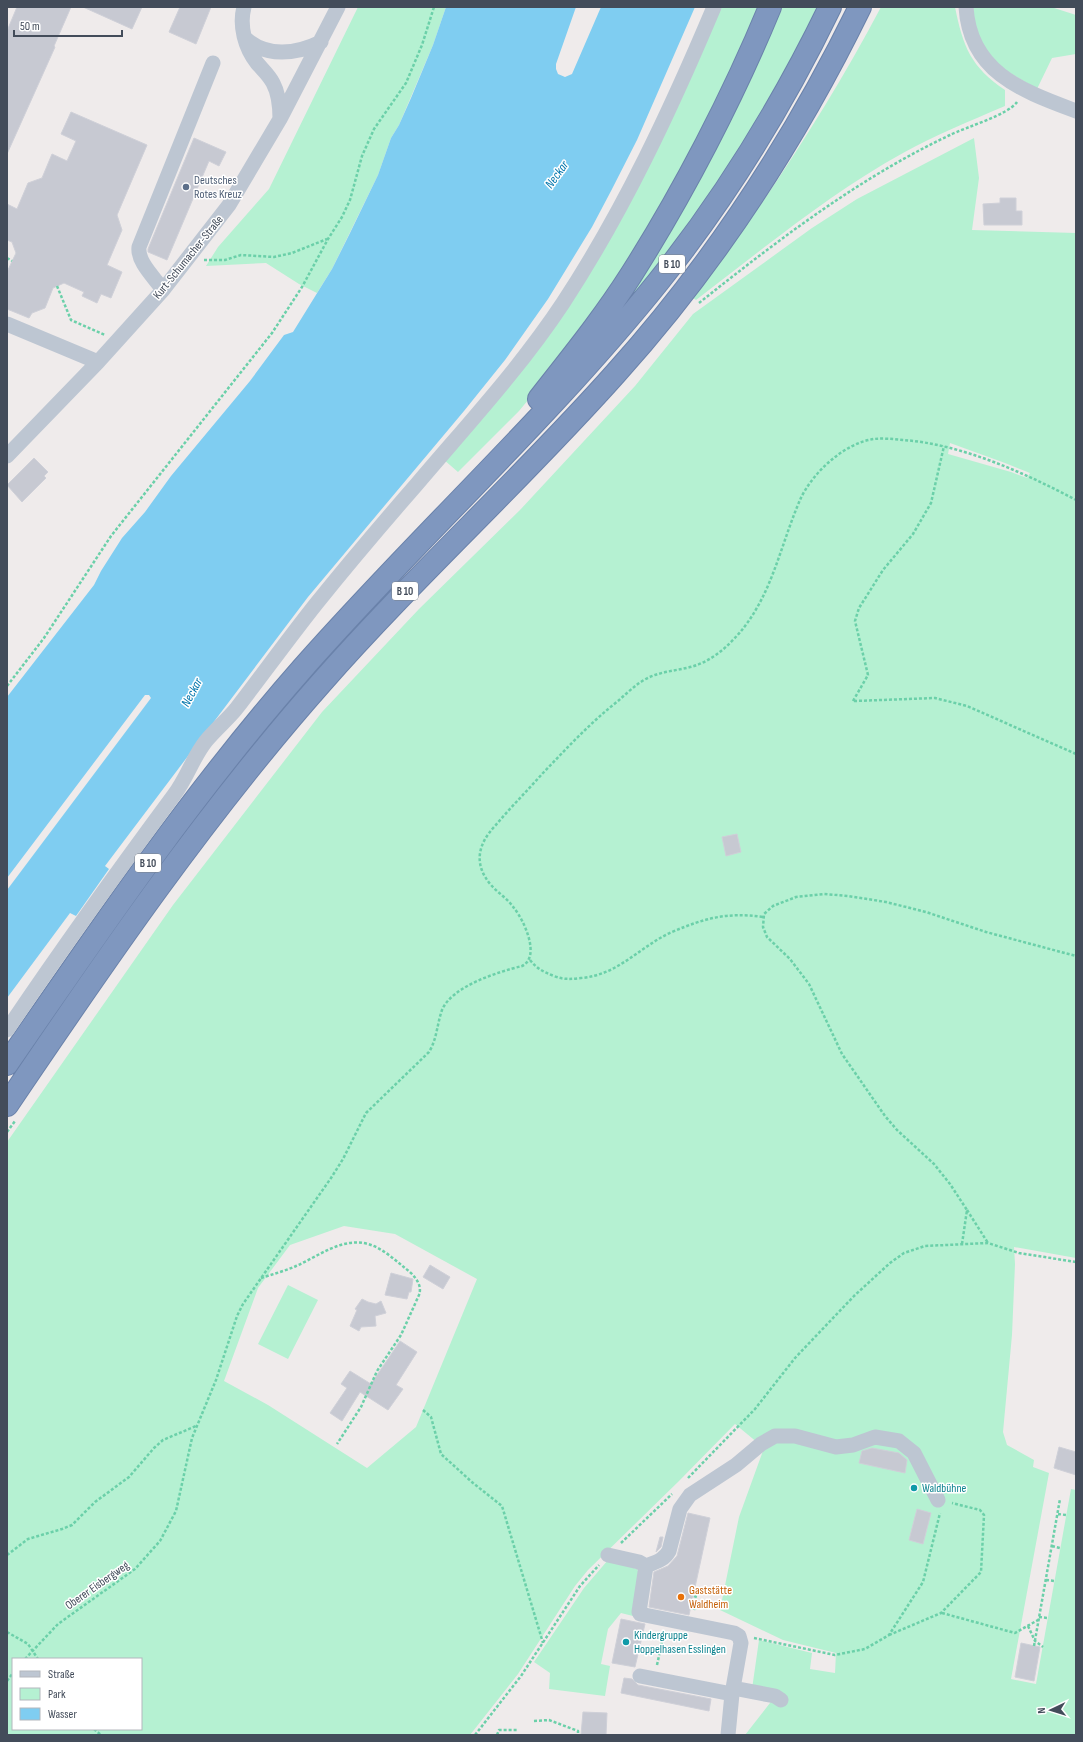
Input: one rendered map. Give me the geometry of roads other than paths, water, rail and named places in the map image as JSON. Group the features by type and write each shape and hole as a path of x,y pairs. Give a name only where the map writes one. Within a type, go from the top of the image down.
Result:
{"highway":[{"path":"471,489 589,336 631,275 692,170 730,95 770,7"},
{"name":"B 10","path":"7,1064 149,861 253,725 351,614 558,398 612,337 664,274 705,219 743,164 774,113 830,7"},
{"name":"B 10","path":"11,1112 130,927 217,808 270,742 372,626 544,449 615,374 664,318 722,242 756,192 818,91 860,7"}],"street":[{"path":"244,7 242,25 245,38 256,62 266,73 277,92 280,105 280,119"},
{"name":"Kurt-Schumacher-Straße","path":"7,456 98,362 163,290 188,260 229,205 280,119 338,7"},
{"path":"7,1030 100,895 178,790 194,758 206,741 235,710 317,603 350,563 533,346 597,249 643,165 714,7"},
{"path":"966,7 972,36 985,60 1004,78 1025,90 1076,111"},
{"path":"245,38 252,45 264,50 278,52 296,51 321,42"},
{"path":"163,290 141,259 138,253 139,247 213,63"},
{"path":"7,324 98,362"},
{"path":"608,1555 639,1562 646,1566 658,1562 666,1556 669,1551 680,1509 690,1495 736,1465 761,1444 775,1436 781,1435 795,1436 836,1447 853,1444 875,1437 900,1441 914,1453 938,1500"},
{"path":"646,1566 639,1612 640,1614 734,1633 740,1638 741,1643 733,1691 728,1735"},
{"path":"647,1678 775,1696 781,1700"}],"water":[{"name":"Neckar","path":"446,7 576,7 556,64 558,74 565,77 572,74 601,7 695,7 637,140 592,227 548,299 505,360 464,411 308,597 105,866 109,869 76,916 70,913 7,998 7,890 151,698 149,695 145,695 7,878 7,697 94,585 122,538 145,512 171,476 250,381 284,335 293,332 332,269 378,175 391,138 399,125 433,45"}],"place":[{"name":"Deutsches Rotes Kreuz","path":"186,187"},
{"name":"Waldbühne","path":"914,1488"},
{"name":"Gaststätte Waldheim","path":"681,1597"},
{"name":"Kindergruppe Hoppelhasen Esslingen","path":"626,1642"}]}
